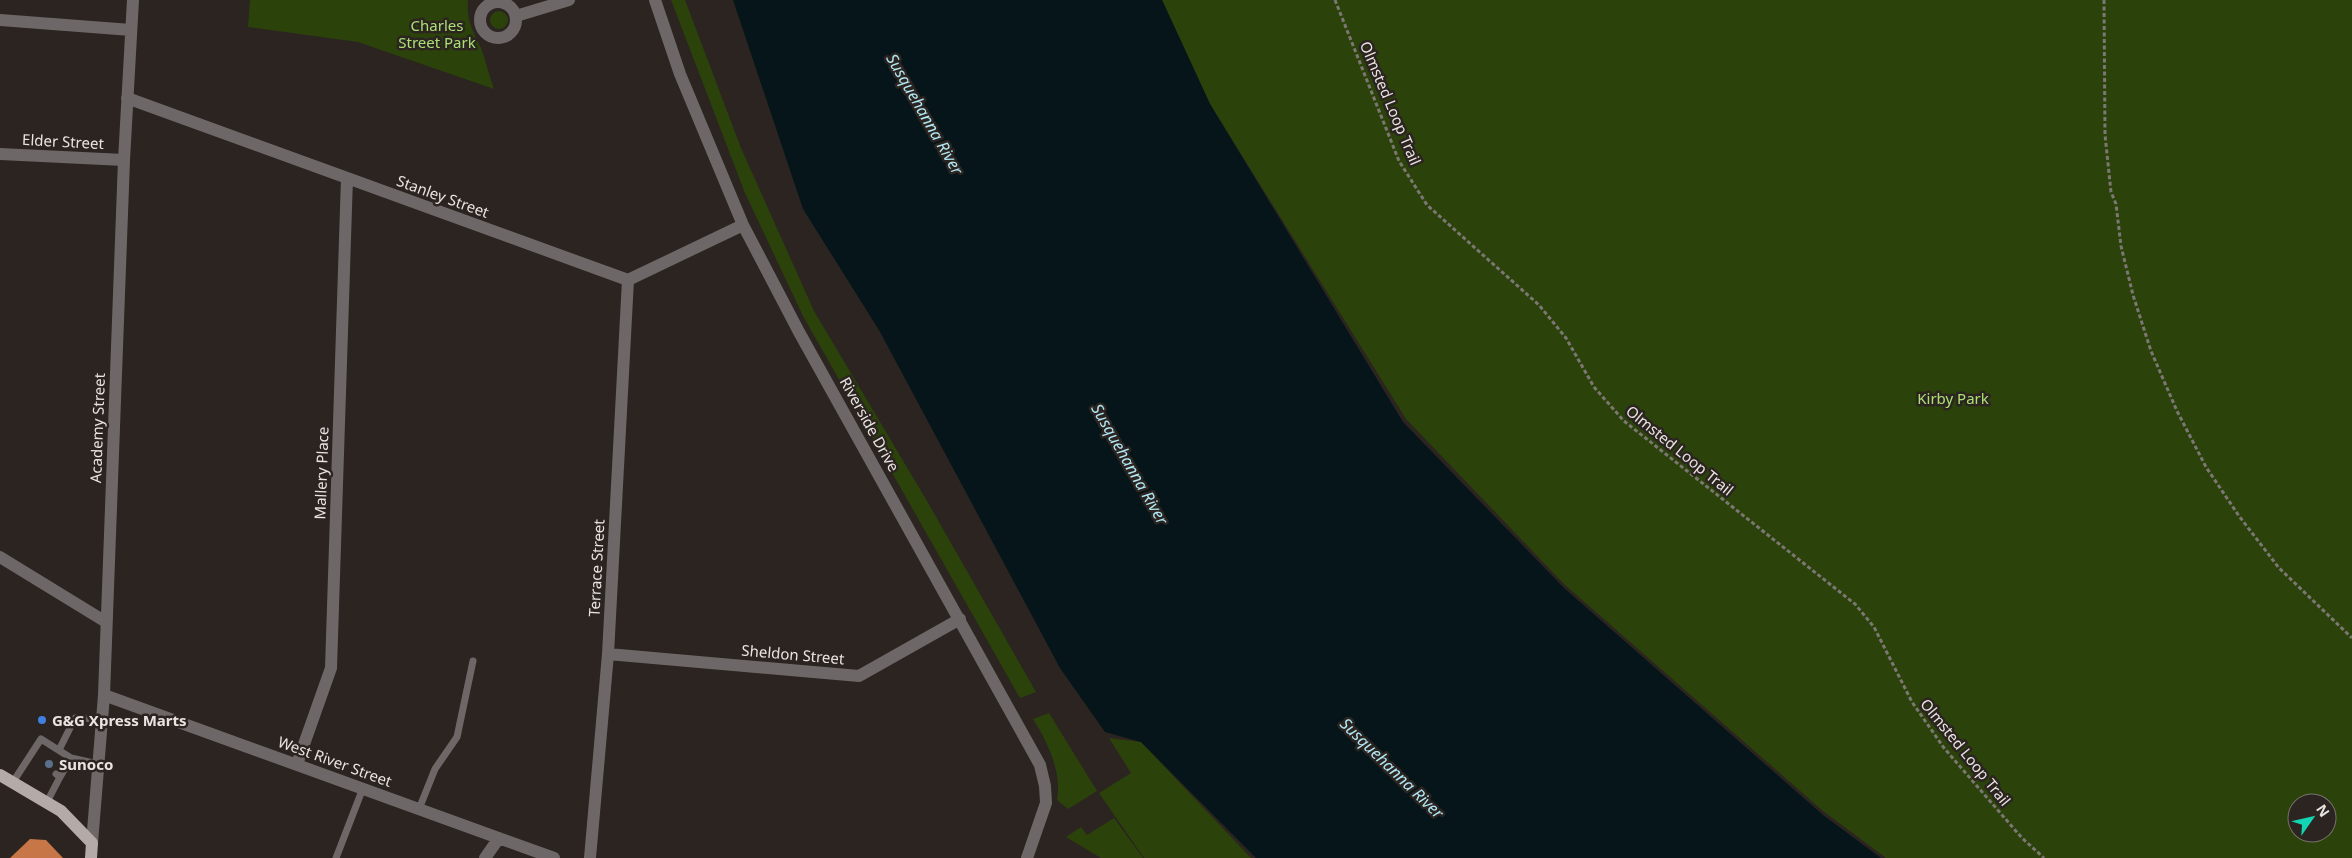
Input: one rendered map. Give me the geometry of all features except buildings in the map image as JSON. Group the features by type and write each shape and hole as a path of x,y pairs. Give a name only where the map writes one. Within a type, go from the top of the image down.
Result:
{"main road":[{"path":"0,775 61,811 92,843"},
{"name":"Academy Street","path":"92,843 92,858"}],"street":[{"name":"Academy Street","path":"92,843 104,695 124,160 132,0"},
{"path":"516,16 569,0"},
{"name":"Riverside Drive","path":"655,0 680,74 743,225 800,332 1040,765 1045,786 1046,803 1027,858"},
{"path":"0,20 131,30"},
{"name":"Stanley Street","path":"127,98 628,280"},
{"name":"Elder Street","path":"0,154 124,160"},
{"name":"Mallery Place","path":"297,764 330,668 348,178"},
{"path":"628,280 743,225"},
{"name":"Terrace Street","path":"590,858 608,654 628,280"},
{"path":"0,557 106,622"},
{"name":"Sheldon Street","path":"608,654 860,676 960,619"},
{"name":"West River Street","path":"104,695 554,858"},
{"path":"485,858 499,838"}],"lane":[{"path":"419,809 435,769 457,737 472,661"},
{"path":"59,750 75,718 102,719"},
{"path":"13,782 31,758 40,739 71,758 98,764"},
{"path":"47,802 58,775 71,758"},
{"path":"336,858 363,788"}],"path":[{"name":"Olmsted Loop Trail","path":"1335,0 1399,161 1427,205 1539,305 1566,338 1594,387 1624,421 1855,604 1874,627 1912,702 1944,748 2022,838 2044,858"},
{"path":"2104,0 2105,135 2112,192 2116,204 2121,246 2133,295 2151,351 2178,411 2206,466 2239,516 2279,568 2352,638"}],"green space":[{"name":"Charles Street Park","path":"250,0 468,0 468,14 471,25 481,48 494,89 358,42 248,27"},
{"path":"671,0 685,0 741,148 814,311 927,501 1036,692 1020,698 803,316 745,193"},
{"name":"Kirby Park","path":"1162,0 2352,0 2352,858 1886,858 1823,811 1565,585 1406,419 1210,104"},
{"path":"499,11 505,14 508,20 505,26 499,29 493,26 490,20 493,14"},
{"path":"1049,713 1097,791 1068,809 1057,800 1056,768 1049,748 1033,719"},
{"path":"1109,738 1141,742 1251,858 1144,858 1099,793 1131,773"},
{"path":"1114,818 1143,858 1101,858 1066,837 1081,827 1087,835"}],"water":[{"name":"Susquehanna River","path":"733,0 1162,0 1210,104 1403,422 1564,588 1823,815 1881,858 1256,858 1141,742 1105,732 1060,668 879,330 803,209"}],"place":[{"name":"G&G Xpress Marts","path":"42,720"},
{"name":"Sunoco","path":"49,764"}]}
